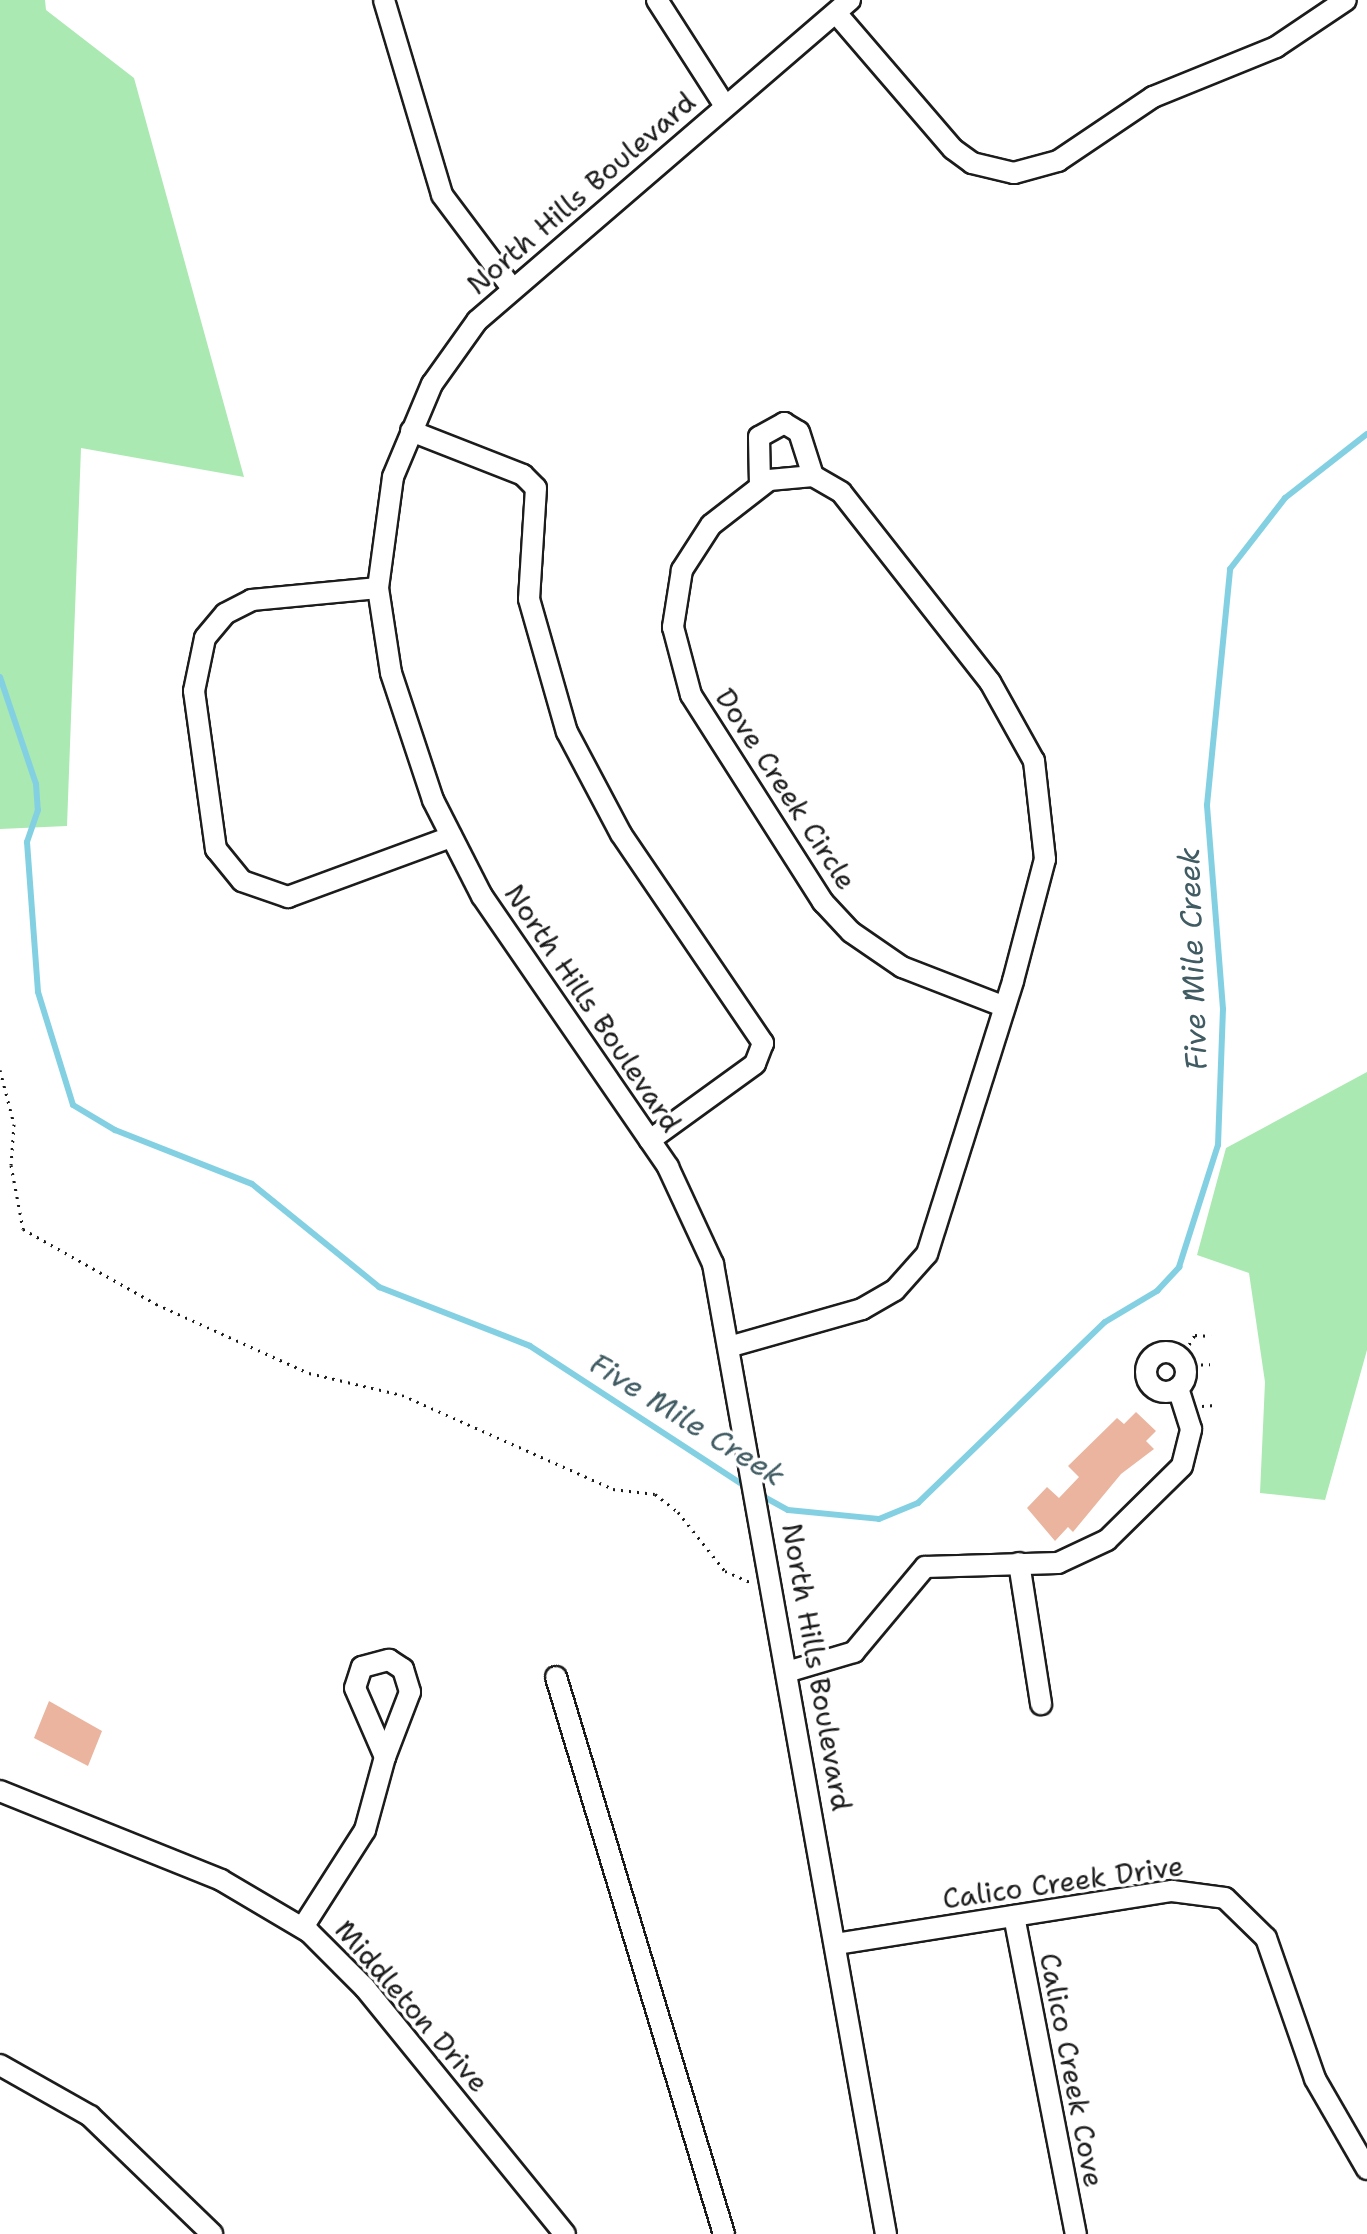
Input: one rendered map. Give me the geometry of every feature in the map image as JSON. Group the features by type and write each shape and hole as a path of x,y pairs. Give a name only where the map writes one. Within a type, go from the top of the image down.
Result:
{"street":[{"path":"384,0 442,195 511,287"},
{"path":"657,0 725,106"},
{"path":"843,6 953,149 972,163 1014,173 1058,161 1153,97 1276,47 1346,0"},
{"name":"North Hills Boulevard","path":"843,6 511,287 449,357 411,431 387,504 378,588 400,708 451,837 504,929 650,1140 713,1264 732,1346 767,1538 886,2234"},
{"path":"732,1346 862,1309 913,1274 935,1232 1005,1007 1045,859 1034,761 1012,712 841,492 813,476 799,432 784,423 759,437 760,485"},
{"path":"411,431 523,475 536,488 529,599 567,732 621,834 763,1043 755,1064 650,1140"},
{"name":"Dove Creek Circle","path":"813,476 760,485 711,525 682,570 673,627 691,695 823,902 851,932 902,967 1005,1007"},
{"path":"378,588 252,600 225,614 205,638 194,691 216,849 242,881 288,897 451,837"},
{"path":"790,1671 854,1652 925,1567 1082,1557 1170,1480 1191,1429 1178,1388 1183,1362 1163,1352 1146,1370 1159,1391 1178,1388"},
{"path":"1019,1563 1041,1704"},
{"path":"556,1677 724,2234"},
{"path":"303,1927 365,1830 385,1757"},
{"name":"Middleton Drive","path":"0,1791 221,1880 303,1927 365,1988 565,2234"},
{"name":"Calico Creek Drive","path":"836,1944 1190,1889 1243,1908 1266,1938 1326,2103 1367,2169"},
{"name":"Calico Creek Cove","path":"1014,1916 1076,2234"},
{"path":"0,2065 90,2116 212,2234"}],"path":[{"path":"0,1070 14,1124 11,1165 23,1229 64,1257 309,1373 402,1395 613,1489 655,1494 689,1523 725,1571 746,1582 774,1582"},
{"path":"1210,1364 1183,1362 1195,1335 1211,1336"}],"green space":[{"path":"0,0 45,0 46,10 134,78 244,477 81,448 67,826 0,829"},
{"path":"1367,1072 1367,1350 1325,1500 1260,1493 1265,1382 1249,1273 1197,1255 1226,1148"}],"building":[{"path":"1136,1412 1156,1431 1146,1441 1154,1449 1121,1474 1073,1532 1068,1527 1055,1541 1027,1508 1047,1487 1059,1498 1079,1477 1068,1466 1117,1418 1124,1424"},
{"path":"49,1701 102,1731 88,1766 34,1738"}],"waterway":[{"name":"Five Mile Creek","path":"757,1493 788,1510 879,1519 918,1503 1105,1322 1157,1291 1179,1267 1218,1145 1223,1009 1207,805 1230,569 1285,498 1367,434"},
{"name":"Five Mile Creek","path":"0,677 36,784 38,810 27,842 38,992 73,1105 115,1130 252,1184 379,1287 530,1346 748,1488"}]}
